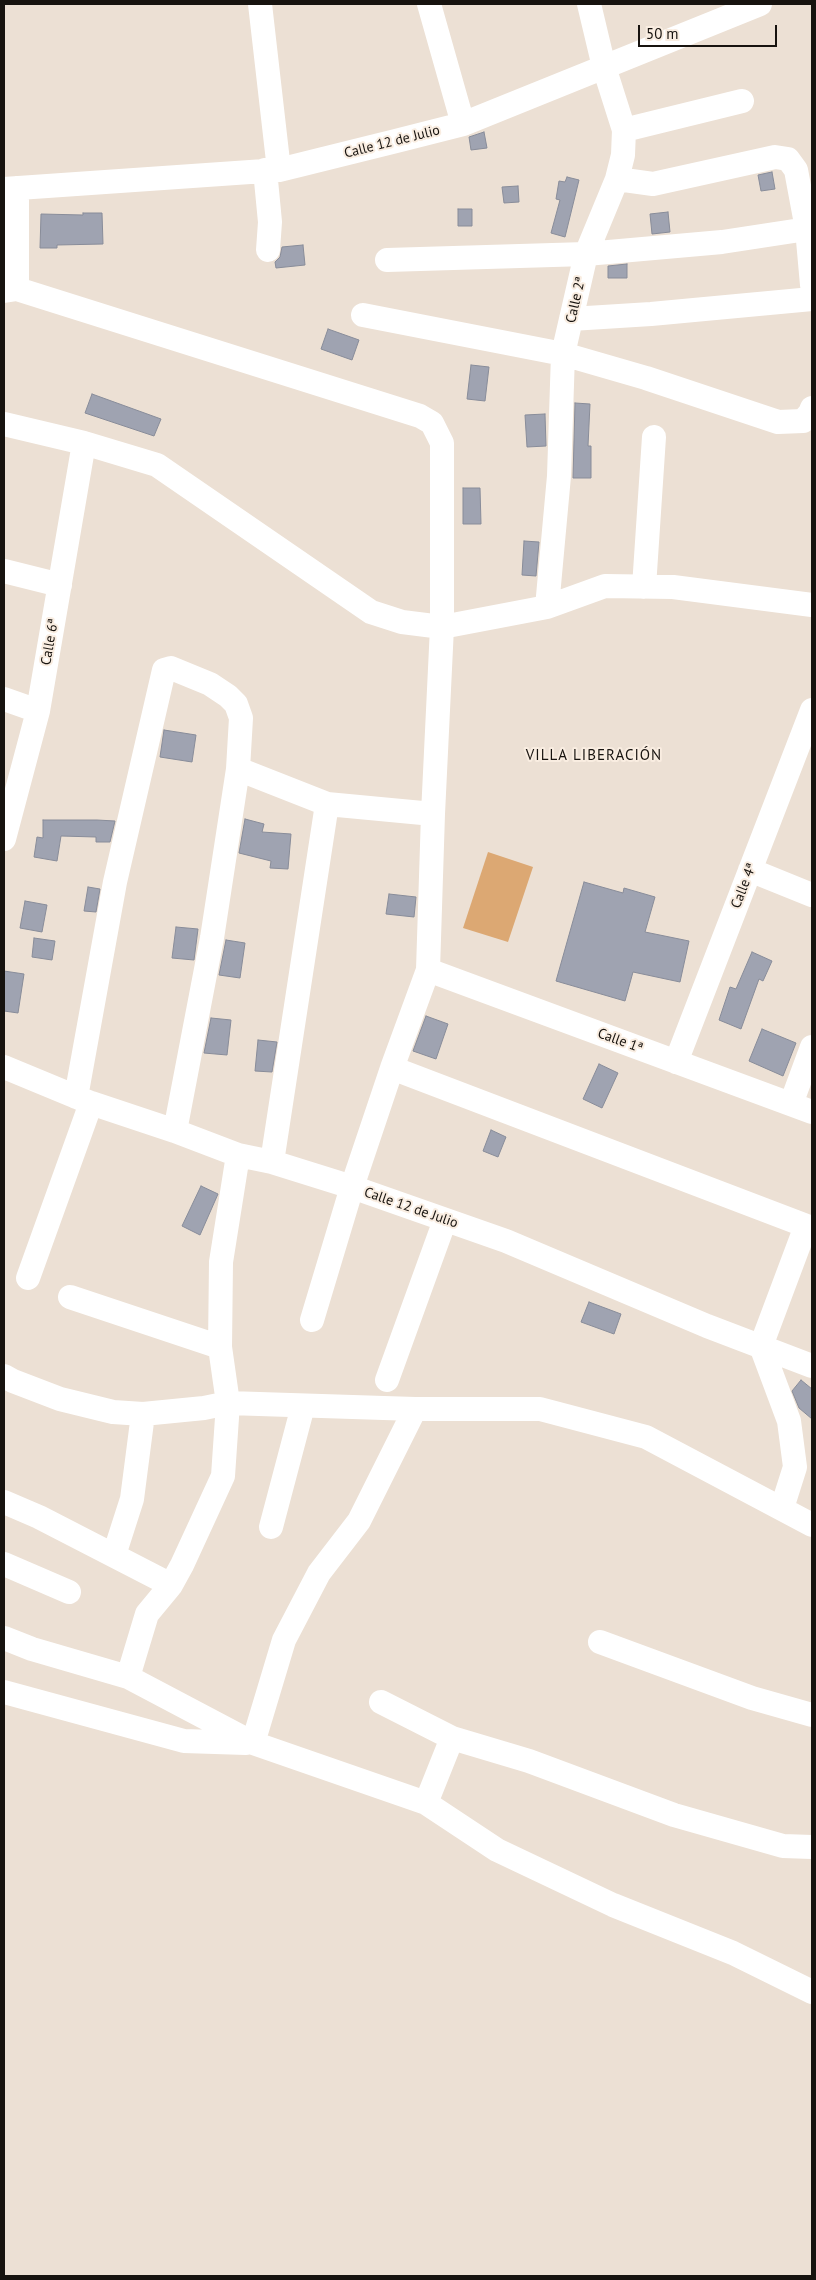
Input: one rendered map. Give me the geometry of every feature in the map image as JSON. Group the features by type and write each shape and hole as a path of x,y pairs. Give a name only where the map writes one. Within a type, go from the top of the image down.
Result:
{"street":[{"path":"260,4 272,170 268,250"},
{"path":"429,4 463,124"},
{"name":"Calle 2ª","path":"547,607 559,476 563,354 586,254 617,179 623,155 624,130 604,68 589,4"},
{"name":"Calle 12 de Julio","path":"11,189 272,170 463,124 760,4"},
{"path":"624,130 742,101"},
{"path":"617,179 653,184 782,157 788,159 796,170 807,229 812,285"},
{"path":"11,189 10,290 420,416 432,423 442,443 442,627 428,970 392,1068 352,1187 312,1320"},
{"path":"387,260 586,254 722,242 807,229"},
{"path":"572,319 651,314 812,299"},
{"path":"363,315 563,354 646,378 778,422 803,421 812,408"},
{"path":"4,424 84,443 157,465 371,612 402,622 442,627 547,607 605,586 673,587 812,605"},
{"path":"644,587 654,437"},
{"name":"Calle 6ª","path":"4,839 8,806 38,711 84,443"},
{"path":"4,570 60,585"},
{"path":"28,1278 83,1100 115,882 164,670 171,668 210,684 228,696 236,704 240,718 238,769 212,938 175,1130"},
{"path":"4,699 38,711"},
{"name":"Calle 4ª","path":"676,1062 812,710"},
{"path":"238,769 327,804 433,814"},
{"path":"272,1162 327,804"},
{"path":"750,870 812,895"},
{"name":"Calle 1ª","path":"428,970 802,1108"},
{"path":"802,1108 812,1047"},
{"name":"Calle 12 de Julio","path":"4,1067 83,1100 175,1130 238,1155 272,1162 352,1187 506,1241 812,1366"},
{"path":"392,1068 809,1227 761,1346 789,1421 795,1467 782,1508"},
{"path":"128,1678 147,1614 171,1586 223,1476 228,1403 220,1347 221,1262 238,1155"},
{"path":"388,1380 445,1220"},
{"path":"70,1297 220,1347"},
{"path":"4,1376 13,1382 60,1399 112,1412 143,1414 204,1408 228,1403 415,1409 540,1409 646,1437 812,1525"},
{"path":"271,1527 303,1406"},
{"path":"253,1743 284,1640 319,1573 359,1521 415,1409"},
{"path":"114,1555 132,1499 143,1414"},
{"path":"4,1502 114,1555 171,1586"},
{"path":"4,1564 69,1592"},
{"path":"4,1638 32,1649 128,1678 253,1743 426,1803 497,1850 613,1905 734,1953 812,1992"},
{"path":"600,1642 752,1698 812,1715"},
{"path":"4,1692 184,1741 253,1743"},
{"path":"381,1702 452,1738 529,1761 674,1815 782,1846 812,1847"},
{"path":"426,1803 452,1738"}],"shaded area":[{"path":"488,852 533,867 508,942 463,928"}],"building":[{"path":"484,132 487,148 471,150 469,137"},
{"path":"772,172 775,189 761,191 758,175"},
{"path":"567,177 579,180 565,237 551,233 560,200 556,199 559,181 565,182"},
{"path":"518,186 519,202 504,203 502,187"},
{"path":"458,209 472,209 472,226 458,226"},
{"path":"668,212 670,232 652,234 650,214"},
{"path":"83,213 102,213 103,244 57,245 57,248 40,248 41,214 83,215"},
{"path":"303,245 305,265 276,268 275,262 280,257 282,247"},
{"path":"627,264 627,278 608,278 608,266"},
{"path":"328,329 359,340 352,360 321,349"},
{"path":"471,365 489,367 485,401 467,399"},
{"path":"92,394 161,419 154,436 85,413"},
{"path":"575,403 590,404 588,446 591,446 591,478 573,478"},
{"path":"545,414 546,446 527,447 525,415"},
{"path":"463,488 480,488 481,524 463,524"},
{"path":"524,541 539,542 536,576 522,575"},
{"path":"164,730 196,735 192,762 160,757"},
{"path":"245,819 264,824 262,832 291,834 288,869 270,868 271,861 239,853"},
{"path":"43,820 115,821 110,842 96,842 96,837 61,836 57,861 34,857 37,837 43,838"},
{"path":"584,882 623,893 624,888 655,897 645,932 689,941 680,982 633,972 625,1001 556,981"},
{"path":"88,887 100,889 96,912 84,911"},
{"path":"389,894 416,897 414,917 386,914"},
{"path":"25,901 47,905 42,932 20,928"},
{"path":"176,927 198,929 194,960 172,958"},
{"path":"34,938 55,941 52,960 32,957"},
{"path":"226,940 245,943 240,978 219,975"},
{"path":"752,952 772,961 763,981 759,979 741,1029 719,1020 730,987 736,989"},
{"path":"4,971 24,974 18,1013 4,1011"},
{"path":"426,1016 448,1024 436,1059 413,1051"},
{"path":"211,1018 231,1020 227,1055 204,1053"},
{"path":"762,1029 796,1043 783,1076 749,1061"},
{"path":"258,1040 277,1042 272,1072 255,1071"},
{"path":"599,1064 618,1073 602,1108 583,1099"},
{"path":"491,1130 506,1137 498,1157 483,1151"},
{"path":"201,1186 218,1194 200,1235 182,1226"},
{"path":"589,1302 621,1314 614,1334 581,1322"},
{"path":"801,1380 812,1389 812,1419 799,1408 792,1391"}],"district":[{"name":"VILLA LIBERACIÓN","path":"594,756"}]}
